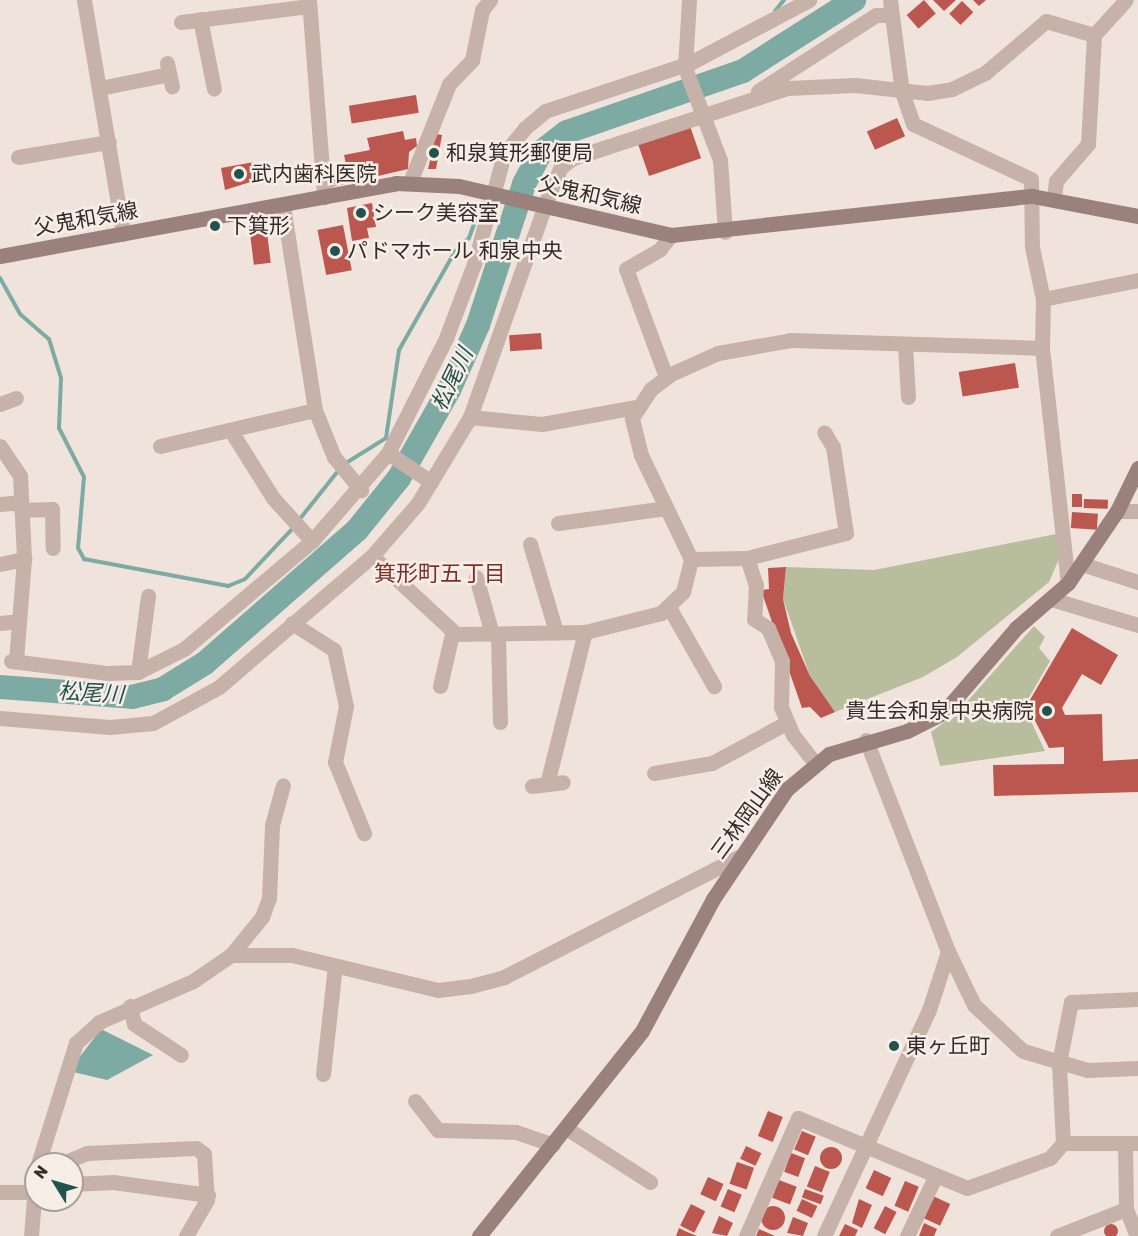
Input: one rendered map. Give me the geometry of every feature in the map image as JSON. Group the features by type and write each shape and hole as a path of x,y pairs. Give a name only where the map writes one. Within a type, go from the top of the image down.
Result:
{"main road":[{"name":"父鬼和気線","path":"0,256 410,182 495,194 671,235 725,232 1032,196 1054,197 1138,216"},
{"name":"三林岡山線","path":"479,1236 642,1030 739,857 787,789 815,763 866,740 907,731 943,713 1016,628 1068,583 1117,511 1138,468"}],"street":[{"path":"84,0 123,234"},
{"path":"410,182 449,84 472,60 482,10 490,0"},
{"path":"689,0 685,66 700,113 720,160 725,232"},
{"path":"0,446 20,476 24,559 13,661 108,673 138,672 184,649 312,541 361,490 390,454 446,339 474,264 495,194 504,154 545,111 685,66 808,0"},
{"path":"1054,197 1056,181 1088,144 1094,35 1126,0"},
{"path":"181,22 239,8 309,3 324,197"},
{"path":"750,96 892,5 902,92 913,124 924,134 1031,179 1032,247 1043,298 1042,348 1068,583"},
{"path":"200,19 201,53 214,89"},
{"path":"0,718 110,727 153,723 219,687 372,555 429,481 470,417 543,205 561,167 573,158 750,96 826,84 902,92 940,92 985,73 1046,21 1094,35"},
{"path":"100,88 169,74"},
{"path":"18,157 50,158 109,142"},
{"path":"283,205 315,410 334,457 361,490"},
{"path":"666,377 626,269 660,249 671,235"},
{"path":"1043,298 1138,280"},
{"path":"372,555 452,634 585,632 670,609 683,592 691,559 641,455 632,418 636,407 666,377 718,353 791,340 1042,348"},
{"path":"905,345 912,388"},
{"path":"0,404 16,398"},
{"path":"470,417 542,424 636,407"},
{"path":"160,446 315,410"},
{"path":"231,431 246,461 312,541"},
{"path":"691,559 747,558 846,532 832,447 824,432"},
{"path":"390,454 429,481"},
{"path":"0,504 52,509 53,548"},
{"path":"558,523 606,509 666,508"},
{"path":"1117,511 1138,511"},
{"path":"530,544 543,562 556,632"},
{"path":"747,558 756,585 754,619 768,628 782,661 781,707 786,723 815,763"},
{"path":"0,564 24,559"},
{"path":"1082,564 1138,582"},
{"path":"476,577 495,634 504,712"},
{"path":"138,672 148,596"},
{"path":"1051,599 1138,625"},
{"path":"670,609 699,672 714,686"},
{"path":"0,623 19,621"},
{"path":"292,623 334,650 345,706 335,762 364,833"},
{"path":"532,786 555,783 554,736 585,632"},
{"path":"440,686 452,634"},
{"path":"663,776 727,763 786,723"},
{"path":"866,740 948,951 974,1005 989,1023 1023,1051 1087,1070 1138,1068"},
{"path":"42,1152 76,1043 99,1022 130,1006 193,981 231,955 262,917 269,898 272,825 283,785"},
{"path":"231,955 292,955 438,990 471,986 504,977 739,857"},
{"path":"824,1236 929,1010 948,951"},
{"path":"323,1074 333,1047 335,966"},
{"path":"746,1236 798,1118 935,1177 967,1188 1050,1158 1063,1143 1059,1063 1071,1002 1138,999"},
{"path":"130,1006 134,1024 181,1055"},
{"path":"415,1101 438,1130 516,1132 552,1145"},
{"path":"566,1128 650,1182"},
{"path":"1063,1143 1131,1143 1126,1209 1137,1236"},
{"path":"84,1155 196,1148 204,1154 208,1195 186,1236"},
{"path":"907,1236 935,1177"},
{"path":"84,1183 113,1182 208,1195"},
{"path":"0,1192 24,1184"},
{"path":"1059,1236 1126,1209"},
{"path":"31,1236 33,1212"}],"green space":[{"path":"1056,534 1059,559 1049,582 957,657 923,677 835,712 810,676 783,599 786,567 874,570"},
{"path":"1034,626 1045,637 1039,648 1050,661 1024,706 1045,751 940,766 931,732 958,712"}],"water":[{"path":"101,1029 153,1055 107,1080 69,1071"}],"building":[{"path":"924,0 936,14 918,29 907,15"},
{"path":"933,0 956,0 944,11"},
{"path":"973,0 986,0 979,6"},
{"path":"962,1 973,12 961,25 949,14"},
{"path":"416,95 419,113 352,123 349,106"},
{"path":"897,118 905,136 875,150 867,131"},
{"path":"690,126 701,158 649,176 638,144"},
{"path":"403,131 405,140 416,138 417,146 409,152 408,169 331,187 329,176 348,173 344,155 370,150 367,138"},
{"path":"436,134 442,135 436,169 428,169"},
{"name":"武内歯科医院","path":"254,162 257,180 225,190 221,168"},
{"path":"372,203 376,227 367,228 369,238 352,241 347,208"},
{"path":"266,224 271,263 254,265 249,226"},
{"name":"パドマホール 和泉中央","path":"343,225 352,270 326,275 317,230"},
{"path":"541,333 542,349 510,351 509,335"},
{"path":"1015,363 1019,388 963,397 959,372"},
{"path":"1072,494 1082,494 1082,507 1072,507"},
{"path":"1084,499 1108,500 1108,509 1084,508"},
{"path":"1072,512 1098,514 1097,530 1071,528"},
{"path":"786,567 783,599 791,633 810,676 835,712 821,718 810,707 802,708 761,590 769,589 768,568"},
{"name":"貴生会和泉中央病院","path":"1072,628 1118,655 1101,685 1082,674 1062,708 1065,715 1102,714 1103,761 1138,759 1138,792 994,796 993,765 1064,764 1064,747 1049,748 1027,705"},
{"path":"768,1111 783,1117 773,1142 758,1136"},
{"path":"802,1131 816,1137 808,1155 794,1149"},
{"path":"746,1146 761,1153 755,1166 740,1159"},
{"path":"831,1147 839,1150 842,1158 839,1166 831,1169 823,1166 820,1158 823,1150"},
{"path":"791,1153 805,1158 798,1177 784,1172"},
{"path":"737,1162 754,1168 747,1190 730,1184"},
{"path":"815,1166 830,1172 822,1192 807,1186"},
{"path":"874,1170 891,1178 883,1196 866,1188"},
{"path":"708,1177 724,1184 716,1201 700,1194"},
{"path":"779,1180 797,1187 790,1205 772,1198"},
{"path":"905,1181 919,1187 908,1212 894,1206"},
{"path":"728,1189 742,1195 734,1212 721,1206"},
{"path":"805,1189 824,1196 821,1204 802,1197"},
{"path":"933,1196 950,1204 940,1226 923,1218"},
{"path":"802,1199 817,1206 812,1218 797,1211"},
{"path":"859,1199 872,1205 862,1228 852,1223"},
{"path":"691,1204 705,1211 694,1233 680,1225"},
{"path":"773,1206 778,1207 784,1213 784,1223 778,1229 773,1230 768,1229 762,1223 761,1218 762,1213 768,1207"},
{"path":"885,1206 897,1212 885,1234 874,1228"},
{"path":"719,1216 733,1223 727,1236 712,1233"},
{"path":"793,1217 808,1223 803,1236 787,1233"},
{"path":"924,1223 937,1229 934,1236 919,1236"},
{"path":"845,1224 858,1230 855,1236 839,1236"},
{"path":"1108,1224 1114,1224 1118,1231 1114,1238 1108,1238 1104,1234 1104,1228"},
{"path":"679,1228 685,1231 697,1236 676,1236"},
{"path":"759,1229 775,1236 756,1236"}],"waterway":[{"path":"775,11 784,0"},
{"name":"松尾川","path":"0,687 132,697 163,689 205,663 357,530 399,478 449,390 478,325 524,184 541,152 567,132 743,71 854,0"},
{"path":"346,463 386,438 399,350 454,253 469,238 482,203"},
{"path":"0,278 20,314 49,339 61,378 59,428 84,477 78,548 84,559 228,586 245,579 295,526"},
{"path":"299,520 338,471"}],"place":[{"name":"和泉箕形郵便局","path":"434,153"},
{"name":"武内歯科医院","path":"239,174"},
{"name":"シーク美容室","path":"361,213"},
{"name":"下箕形","path":"215,226"},
{"name":"パドマホール 和泉中央","path":"335,251"},
{"name":"貴生会和泉中央病院","path":"1047,711"},
{"name":"東ヶ丘町","path":"894,1046"}],"district":[{"name":"箕形町五丁目","path":"440,574"}]}
